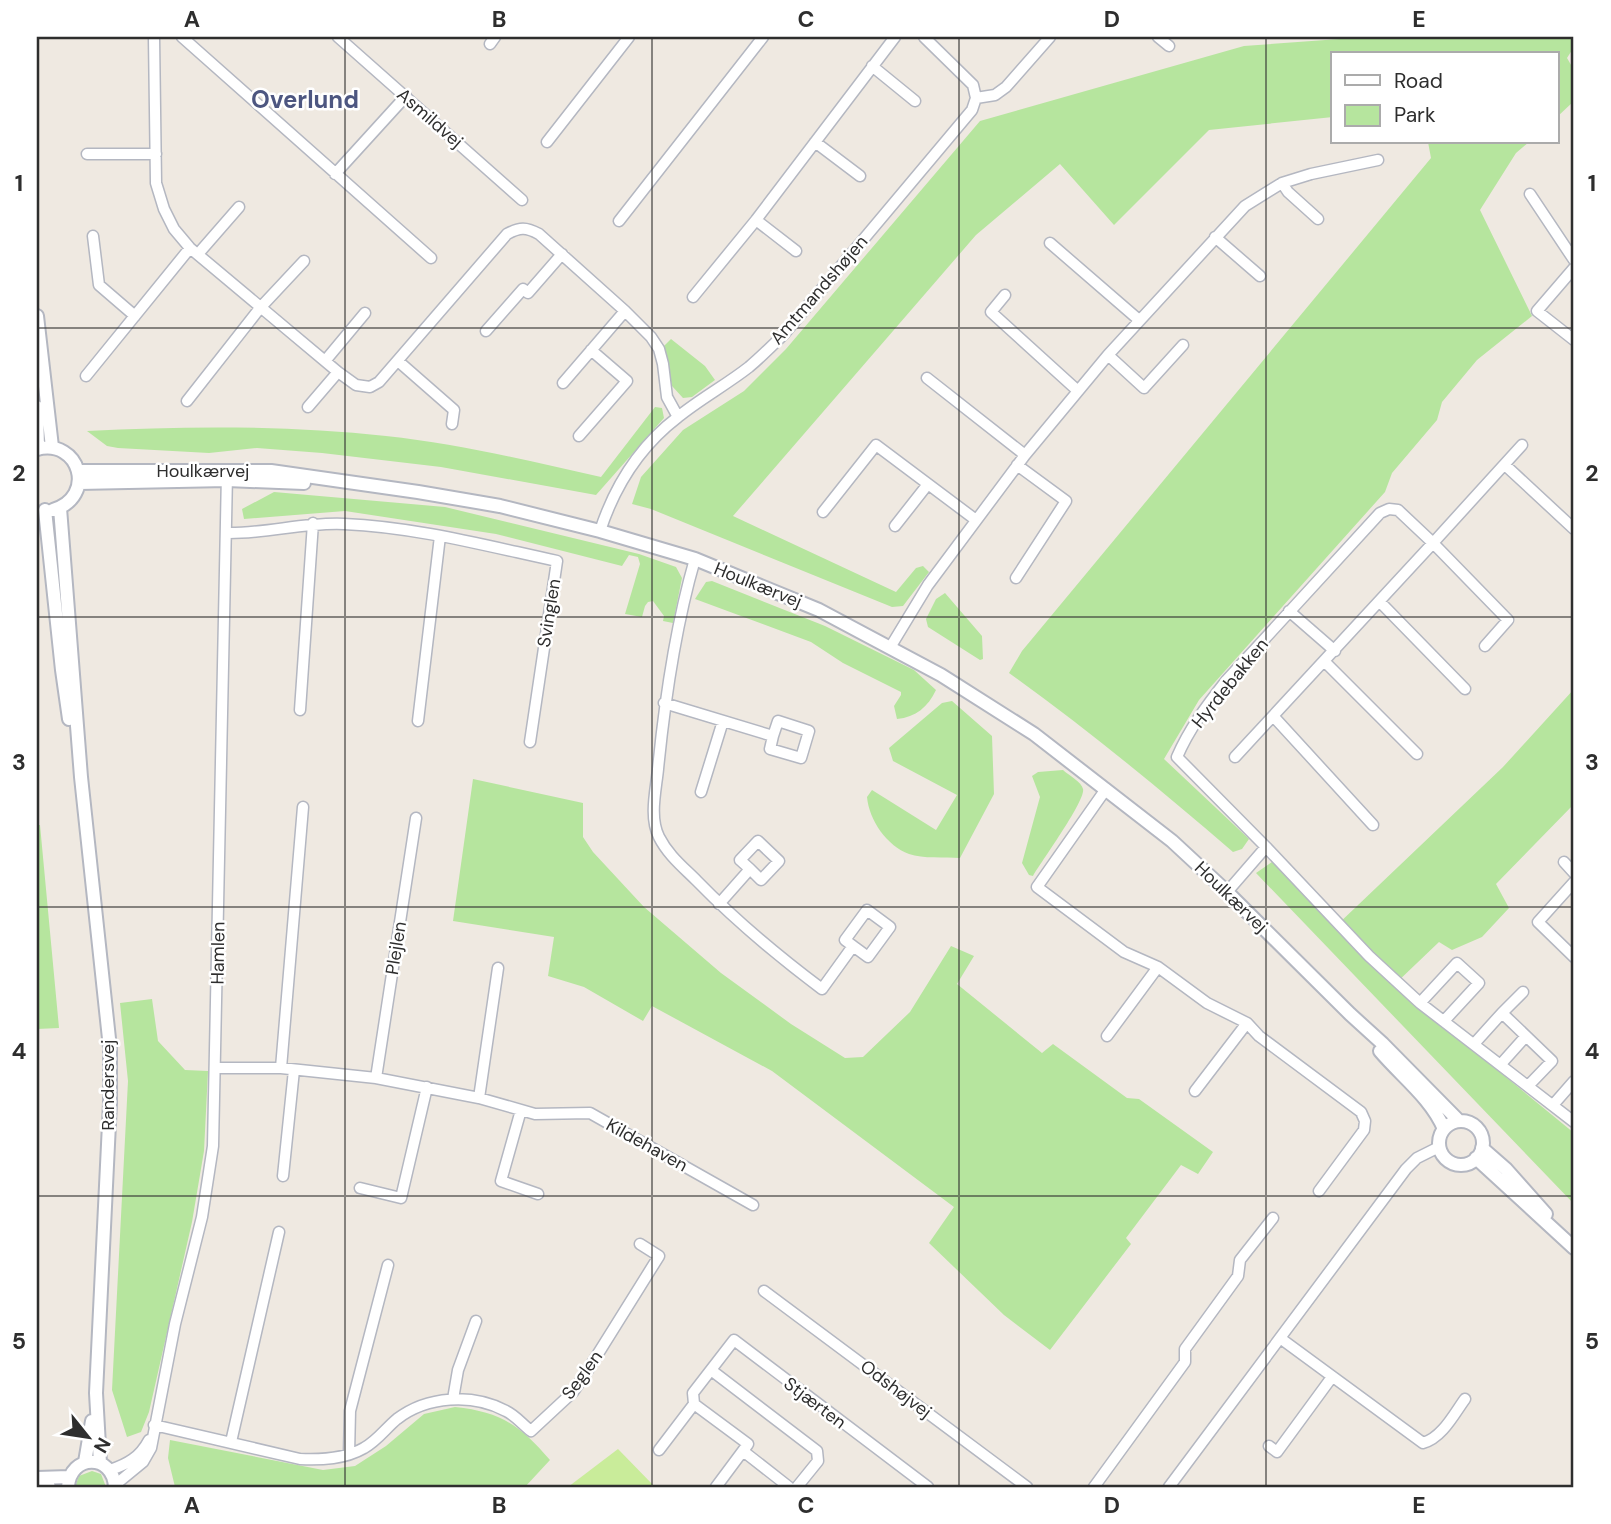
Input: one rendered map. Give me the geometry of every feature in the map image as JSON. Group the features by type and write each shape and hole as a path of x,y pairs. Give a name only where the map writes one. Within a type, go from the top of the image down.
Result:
{"street":[{"path":"154,37 156,183 174,229 194,251 338,372 356,385 370,387 379,382 507,234 519,227 529,228 625,311 659,349 667,397 678,417"},
{"path":"182,37 431,258"},
{"name":"Asmildvej","path":"338,37 522,200"},
{"path":"547,142 629,37"},
{"path":"619,222 763,37"},
{"path":"693,297 756,220 894,37"},
{"path":"924,37 973,85 976,98 995,95 1006,87 1049,37"},
{"path":"1158,37 1169,46"},
{"path":"873,66 915,102"},
{"path":"335,174 406,96"},
{"name":"Amtmandshøjen","path":"600,531 607,509 633,462 654,437 750,366 784,334 972,110 976,98"},
{"path":"815,142 860,176"},
{"path":"87,154 156,154"},
{"path":"891,646 928,584 1025,455 1108,355 1245,206 1282,183 1378,160"},
{"path":"1282,183 1287,192 1318,219"},
{"path":"1530,194 1574,260"},
{"path":"86,376 135,316 194,251 239,207"},
{"path":"756,220 796,251"},
{"path":"93,236 99,285 135,316"},
{"path":"1215,236 1260,276"},
{"path":"1050,243 1139,320"},
{"path":"486,331 523,289 528,293 562,254"},
{"path":"187,401 261,308 304,261"},
{"path":"1574,268 1537,311 1574,340"},
{"path":"1005,295 991,312 1077,391"},
{"path":"563,383 625,311"},
{"path":"325,361 365,313"},
{"path":"37,316 52,447"},
{"path":"1108,355 1144,388 1184,345"},
{"path":"579,436 627,381 591,350"},
{"path":"398,361 454,410 452,424"},
{"path":"308,407 338,372"},
{"path":"927,378 1025,455"},
{"path":"37,407 37,449 52,447 69,456 79,477 74,496 60,508 41,509"},
{"path":"1236,757 1522,444"},
{"path":"824,512 876,445 976,520"},
{"path":"1016,578 1066,501 1017,465"},
{"path":"1505,465 1574,529"},
{"name":"Houlkærvej","path":"79,477 227,475 271,471 500,506 600,531 695,559 818,610 891,646 965,689 1034,734 1172,841 1392,1052 1459,1121"},
{"name":"Hamlen","path":"115,1486 143,1462 151,1448 175,1324 202,1217 213,1146 227,475"},
{"path":"895,526 928,484"},
{"name":"Randersvej","path":"60,508 81,777 110,1048 110,1116 96,1393 85,1462"},
{"name":"Randersvej","path":"41,509 63,678 81,777"},
{"name":"Hyrdebakken","path":"1485,646 1508,620 1398,510 1390,509 1380,513 1289,611 1208,705 1177,757 1368,956 1420,1003 1574,1122"},
{"path":"300,710 313,523"},
{"name":"Svinglen","path":"226,533 313,523 388,528 440,536 557,561 530,742"},
{"path":"418,721 440,536"},
{"path":"695,559 682,606 664,703 654,812 656,829 668,852 719,904 778,956 822,989 853,946"},
{"path":"1380,602 1465,689"},
{"path":"1289,611 1335,651"},
{"path":"1325,662 1417,754"},
{"path":"664,703 773,736"},
{"path":"1274,717 1373,825"},
{"path":"701,792 723,721"},
{"path":"778,721 809,731 801,758 770,749 773,736 778,721"},
{"path":"1106,789 1037,887 1124,952 1158,967 1207,1003 1247,1023 1361,1112 1365,1121 1364,1130 1319,1191"},
{"path":"281,1068 303,807"},
{"name":"Plejlen","path":"376,1078 416,818"},
{"path":"1227,892 1266,847"},
{"path":"1564,862 1574,873"},
{"path":"719,904 750,869"},
{"path":"1574,882 1538,922 1574,957"},
{"path":"867,910 890,927 868,957 853,946 845,940 867,910"},
{"path":"1420,1003 1457,963 1479,983 1444,1021"},
{"path":"1107,1036 1158,967"},
{"path":"478,1098 498,968"},
{"path":"1474,1044 1523,992"},
{"path":"1502,1013 1552,1061 1528,1086"},
{"name":"Houlkærvej","path":"1350,1014 1426,1101 1444,1129"},
{"path":"1195,1091 1247,1023"},
{"path":"1501,1064 1526,1036"},
{"path":"216,1068 281,1068 376,1078 478,1098 521,1110 501,1181 538,1194"},
{"path":"283,1176 294,1070"},
{"path":"1553,1105 1574,1081"},
{"path":"360,1188 401,1198 426,1087"},
{"name":"Kildehaven","path":"521,1110 535,1114 590,1113 753,1205"},
{"path":"1459,1121 1469,1122 1477,1128 1482,1138 1479,1153 1463,1165 1452,1163 1439,1147 1440,1134 1459,1121"},
{"path":"1169,1487 1406,1169 1417,1158 1439,1147"},
{"path":"1479,1153 1544,1223 1574,1248"},
{"path":"1094,1487 1185,1362 1185,1349 1238,1276 1240,1260 1273,1218"},
{"path":"231,1442 279,1232"},
{"name":"Seglen","path":"154,1427 300,1459 319,1460 364,1448 414,1408 453,1399 471,1400 508,1411 531,1431 565,1399 586,1373 659,1256 640,1244"},
{"path":"349,1454 350,1411 388,1265"},
{"name":"Odshøjvej","path":"764,1290 1027,1487"},
{"path":"453,1399 458,1370 476,1321"},
{"path":"1280,1338 1423,1443 1432,1441 1465,1399"},
{"name":"Stjærten","path":"659,1450 694,1404 693,1394 734,1340 928,1487"},
{"name":"Stjærten","path":"711,1370 817,1451 818,1461 797,1487"},
{"path":"1269,1446 1277,1452 1332,1377"},
{"name":"Randersvej","path":"96,1393 105,1467 115,1486"},
{"path":"694,1404 748,1444 716,1487"},
{"name":"Hamlen","path":"105,1467 128,1464 136,1457 154,1427"},
{"path":"743,1451 789,1487"},
{"path":"37,1478 68,1482 78,1465 85,1462 105,1467"},
{"path":"37,1485 48,1487"}],"green space":[{"path":"1367,37 1574,37 1574,47 1567,58 1574,70 1574,101 1558,116 1558,52 1331,52 1331,117 1209,130 1114,225 1060,164 976,235 733,516 896,592 916,568 923,566 929,572 903,606 892,607 651,509 632,504 641,477 683,430 744,391 786,349 980,121 1244,46"},
{"path":"1428,144 1527,144 1516,153 1480,210 1532,316 1477,360 1442,402 1437,420 1392,473 1385,492 1199,700 1164,759 1249,839 1242,849 1233,852 1123,760 1009,673 1022,651 1431,158"},
{"path":"671,339 705,366 715,380 692,397 683,398 672,386 663,347"},
{"path":"655,407 662,408 664,418 596,495 441,467 322,453 257,448 209,453 118,448 107,446 87,431 236,427 349,432 467,448 601,477"},
{"path":"274,492 445,507 639,554 676,567 682,578 673,623 663,621 664,616 653,601 645,606 642,617 625,614 640,564 638,557 629,555 622,566 496,534 345,511 244,519 242,509"},
{"path":"712,581 825,626 914,670 936,690 921,710 897,719 894,706 901,692 843,663 811,642 695,599 706,582"},
{"path":"945,593 982,636 983,659 980,660 928,627 926,619 936,599"},
{"path":"1574,689 1574,804 1496,884 1509,908 1482,937 1452,950 1439,942 1394,985 1574,1133 1574,1204 1256,873 1272,862 1336,926 1503,767"},
{"path":"952,701 992,736 994,794 960,858 915,856 893,845 880,831 871,814 867,797 872,790 936,830 957,795 893,761 889,748 942,703"},
{"path":"1063,770 1080,784 1082,795 1071,818 1033,876 1029,875 1022,863 1040,797 1032,776 1038,772"},
{"path":"473,779 583,803 583,837 593,852 644,907 721,973 791,1024 845,1058 863,1057 910,1012 951,946 974,956 957,984 1042,1053 1053,1044 1127,1098 1139,1099 1213,1152 1198,1174 1181,1165 1126,1238 1131,1244 1050,1350 1004,1315 929,1243 954,1207 772,1071 652,1006 643,1021 584,987 548,976 554,937 453,921"},
{"path":"37,825 40,825 59,1028 37,1029"},
{"path":"152,999 158,1041 185,1070 208,1071 204,1151 192,1222 149,1412 141,1432 127,1437 112,1390 128,1081 120,1003"},
{"path":"455,1407 485,1412 509,1422 550,1460 525,1487 175,1487 168,1458 170,1440 323,1470 355,1466 386,1446 424,1414"},
{"path":"618,1449 655,1487 568,1487"},
{"path":"92,1471 101,1474 106,1487 75,1487 79,1476"}],"district":[{"name":"Overlund","path":"305,99"}]}
